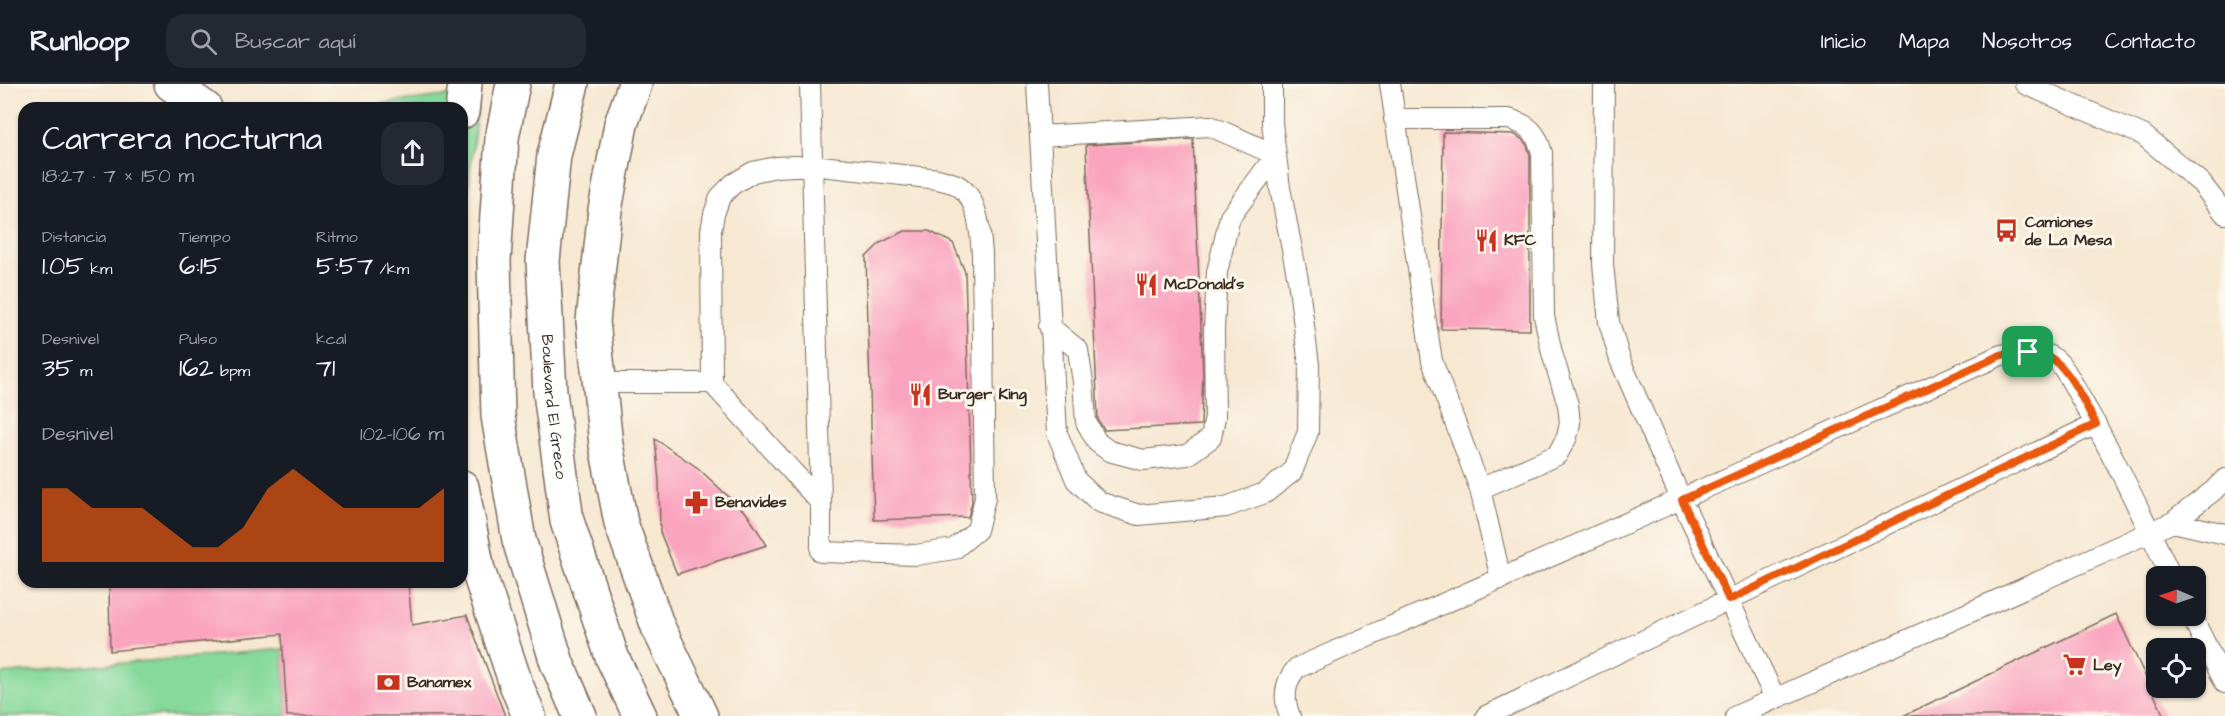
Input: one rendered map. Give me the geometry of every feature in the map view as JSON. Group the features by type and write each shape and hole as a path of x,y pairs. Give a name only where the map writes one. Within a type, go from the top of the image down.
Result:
{"main road":[{"path":"171,84 196,102"},
{"path":"463,102 465,84"},
{"path":"513,84 502,138 494,260 498,416 519,540 557,663 580,716"},
{"name":"Boulevard El Greco","path":"572,84 554,155 543,261 550,392 567,521 612,657 640,716"},
{"path":"635,84 621,123 605,210 593,321 606,445 621,523 658,627 701,716"},
{"path":"468,518 478,570 529,716"}],"lane":[{"path":"810,84 812,165 821,503 821,552 916,555 954,549 977,530 985,498 982,254 980,228 974,207 966,193 956,184 938,179 812,165 777,167 753,172 734,184 720,197 711,231 712,383 821,503"},
{"path":"1037,84 1049,327 1057,433 1076,480 1099,502 1139,515 1226,507 1265,493 1292,472 1308,432 1307,354 1298,280 1280,188 1272,84"},
{"path":"1390,84 1432,361 1480,489 1501,579"},
{"path":"1604,84 1603,264 1609,322 1620,360 1682,500 1775,698"},
{"path":"2025,84 2143,135 2201,183 2225,214"},
{"path":"1394,119 1509,119 1524,124 1538,139 1542,153 1544,316 1552,353 1568,405 1570,423 1567,437 1557,455 1480,489"},
{"path":"1040,136 1210,126 1276,155"},
{"path":"1049,327 1078,350 1086,422 1097,442 1109,451 1143,460 1187,455 1211,438 1215,417 1214,330 1217,272 1230,217 1276,155"},
{"path":"1290,716 1286,707 1285,694 1287,683 1297,668 1682,500 2001,355 2014,352 2042,353 2054,358 2062,366 2096,424 2167,566"},
{"path":"600,383 712,383"},
{"path":"1486,716 2096,424"},
{"path":"1736,716 2173,522 2225,478"},
{"path":"2173,522 2225,534"},
{"path":"2196,626 2225,683"}],"green space":[{"path":"479,92 468,192 468,102 393,102"},
{"path":"283,649 287,716 0,716 0,674"}],"building":[{"name":"KFC","path":"1443,132 1514,134 1527,145 1530,155 1530,330 1441,329"},
{"name":"McDonald's","path":"1193,139 1203,375 1201,425 1104,430 1098,419 1086,145"},
{"name":"Burger King","path":"905,231 929,231 953,243 965,272 972,502 968,517 874,520 866,257 880,243"},
{"name":"Benavides","path":"655,439 698,468 747,514 767,545 677,574 660,532"},
{"path":"109,588 409,588 412,625 467,615 505,716 287,716 282,634 110,651"},
{"name":"Ley","path":"2116,614 2146,678 2146,698 2156,698 2164,716 1903,716"}],"place":[{"name":"Camiones de La Mesa","path":"2007,231"},
{"name":"KFC","path":"1486,240"},
{"name":"McDonald's","path":"1146,284"},
{"name":"Burger King","path":"920,394"},
{"name":"Benavides","path":"697,502"},
{"name":"Ley","path":"2075,665"},
{"name":"Banamex","path":"389,682"}],"route":[{"path":"2028,352 2042,353 2054,358 2062,366 2096,424 1729,600 1682,500 2001,355 2028,352"}]}
